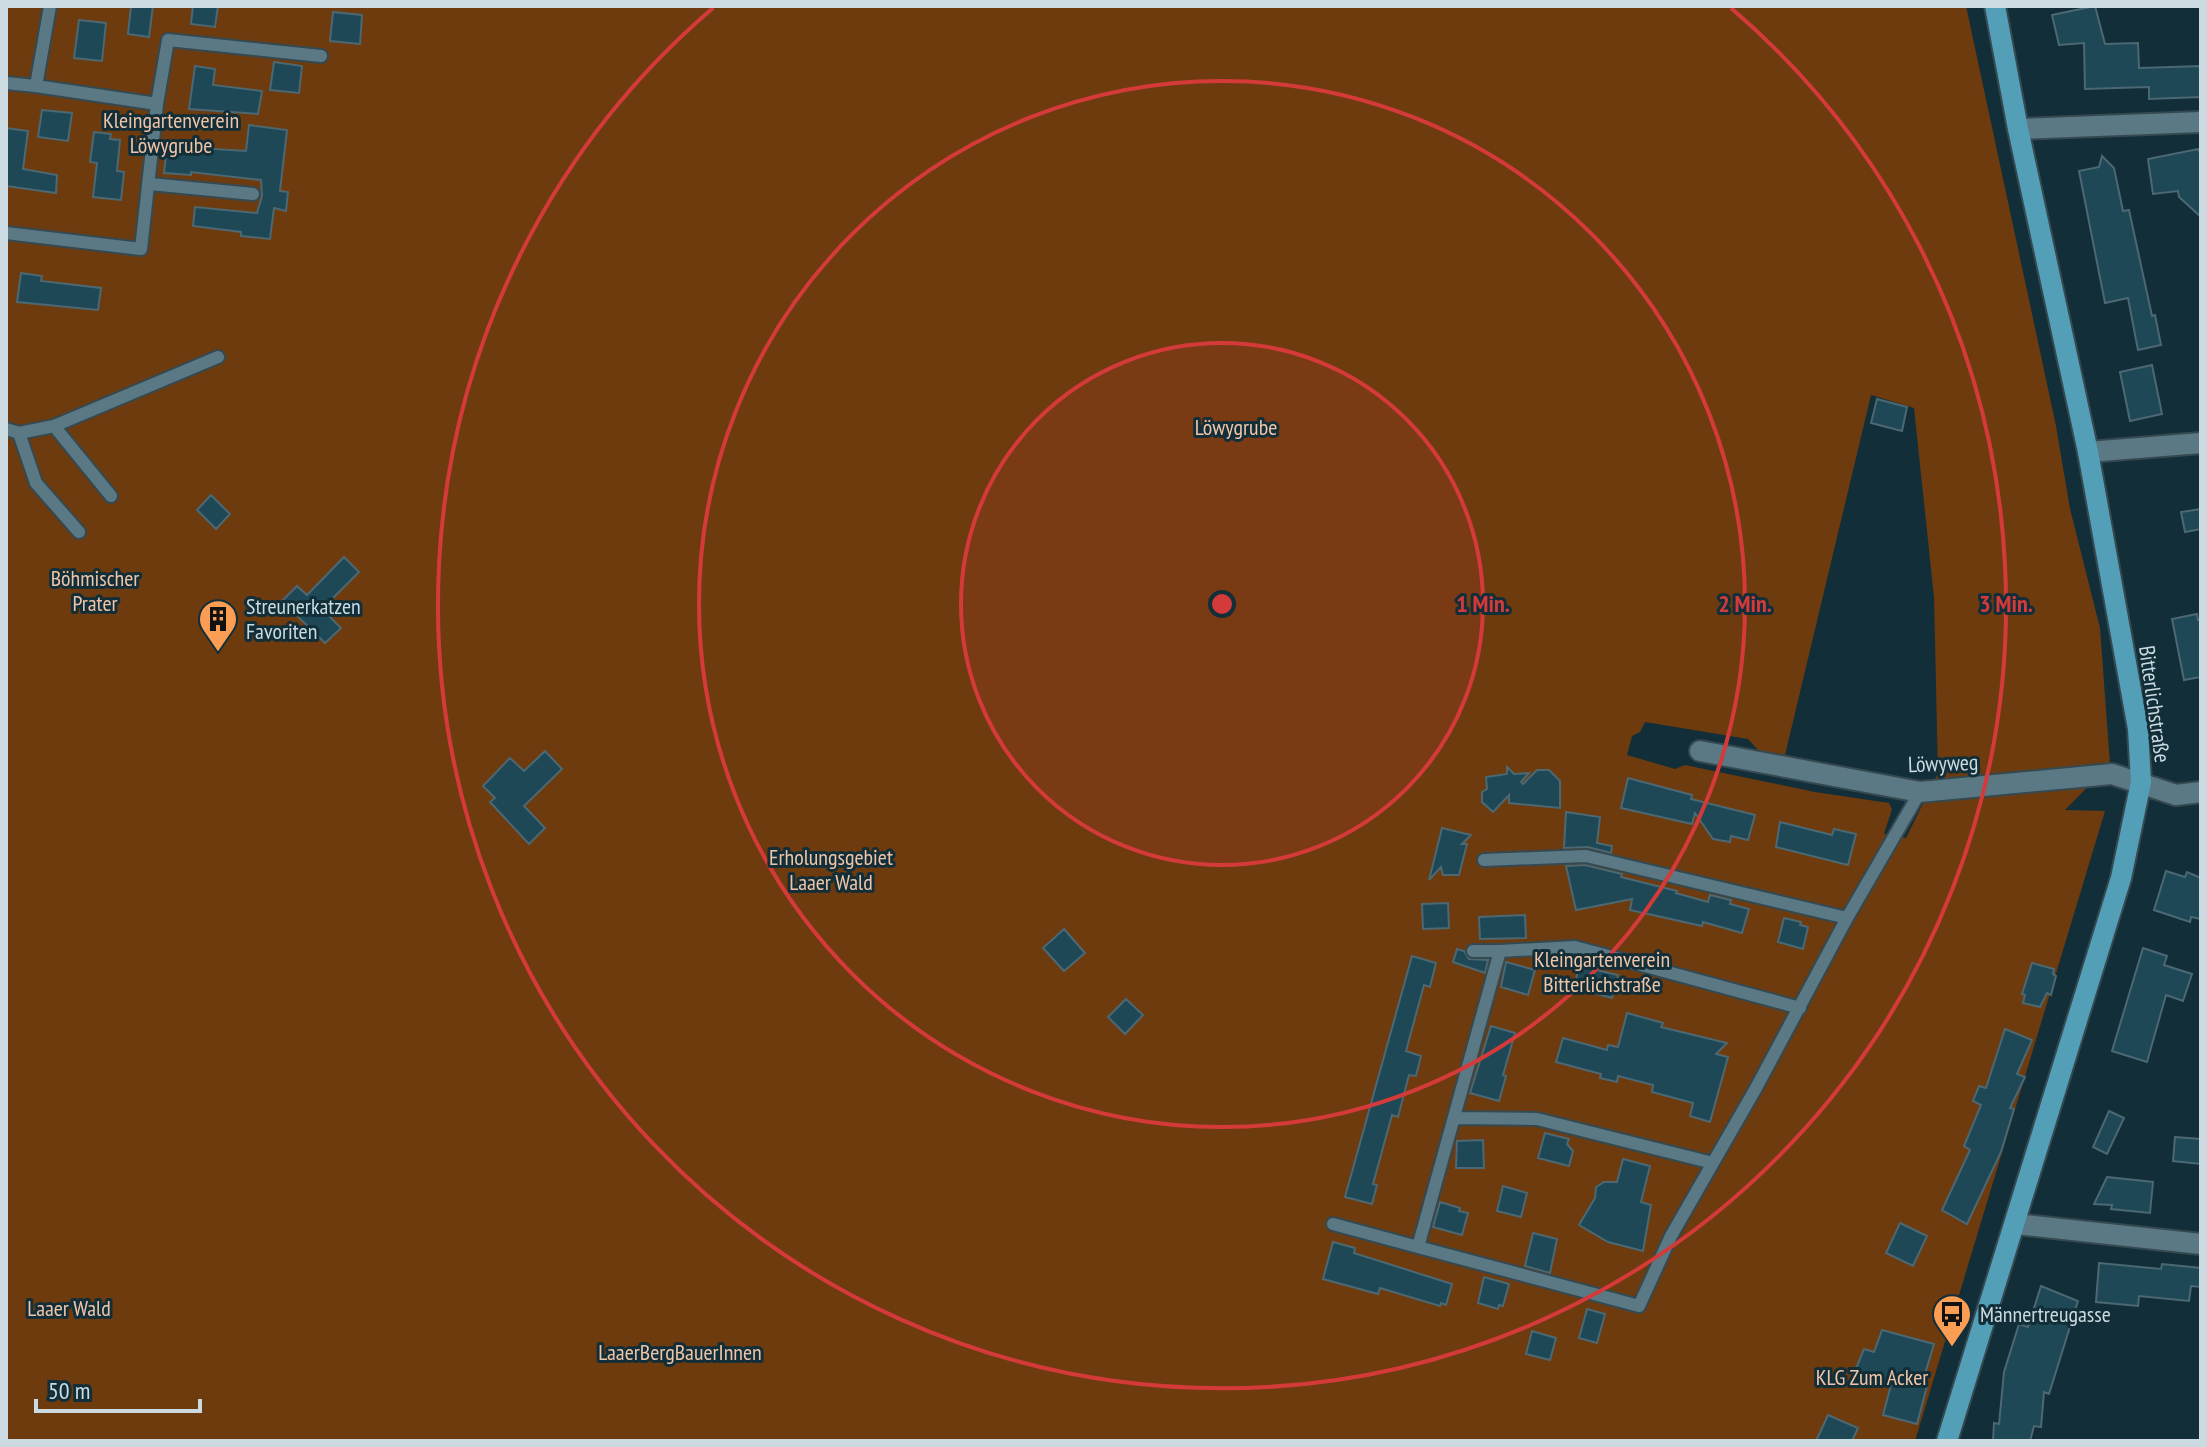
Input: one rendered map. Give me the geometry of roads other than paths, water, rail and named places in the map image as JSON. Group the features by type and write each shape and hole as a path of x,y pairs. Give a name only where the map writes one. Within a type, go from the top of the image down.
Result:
{"main road":[{"name":"Bitterlichstraße","path":"1947,1441 2121,878 2141,782 2138,729 2088,452 2018,129 1995,6"}],"street":[{"path":"2018,129 2201,122"},
{"path":"2088,452 2201,443"},
{"name":"Löwyweg","path":"1700,751 1920,792 2112,774 2176,795 2201,792"},
{"path":"2016,1224 2201,1244"}],"lane":[{"path":"36,86 50,6"},
{"path":"6,233 141,249 157,104 168,40 321,56"},
{"path":"6,83 157,104"},
{"path":"150,184 253,194"},
{"path":"6,429 19,433 54,426 218,357"},
{"path":"54,426 111,496"},
{"path":"19,433 36,483 79,532"},
{"path":"1333,1224 1639,1306 1671,1236 1920,792"},
{"path":"1484,860 1586,856 1847,918"},
{"path":"1473,951 1575,947 1800,1008"},
{"path":"1418,1247 1500,951"},
{"path":"1456,1118 1537,1119 1713,1163"}],"place":[{"name":"Streunerkatzen Favoriten","path":"218,653"},
{"name":"Männertreugasse","path":"1952,1348"}],"park label":[{"name":"Kleingartenverein Löwygrube","path":"171,132"},
{"name":"Löwygrube","path":"1236,427"},
{"name":"Böhmischer Prater","path":"95,590"},
{"name":"Erholungsgebiet Laaer Wald","path":"831,870"},
{"name":"Kleingartenverein Bitterlichstraße","path":"1602,972"},
{"name":"Laaer Wald","path":"69,1308"},
{"name":"LaaerBergBauerInnen","path":"680,1352"},
{"name":"KLG Zum Acker","path":"1872,1377"}]}
